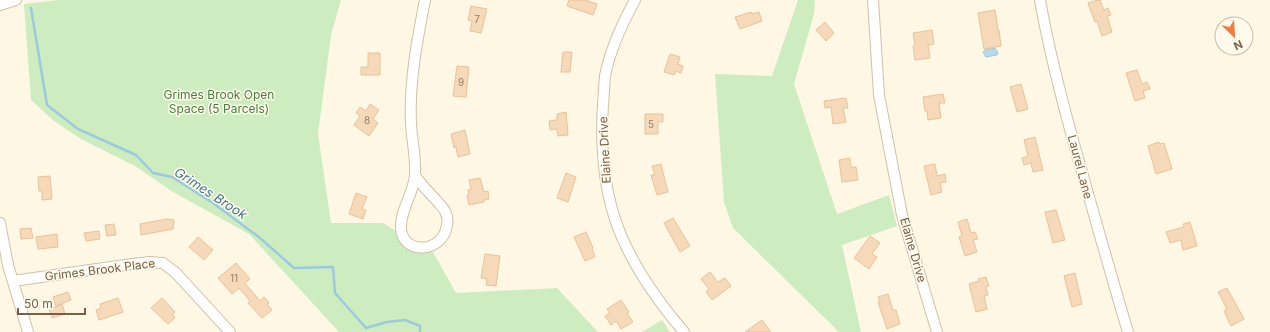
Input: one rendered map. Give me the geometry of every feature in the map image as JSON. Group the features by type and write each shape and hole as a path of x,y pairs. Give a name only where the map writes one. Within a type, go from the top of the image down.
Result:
{"street":[{"path":"0,5 16,0"},
{"path":"415,176 445,211 448,222 446,232 435,246 422,248 413,246 405,240 401,230 401,221 415,176 411,123 412,84 414,60 425,0"},
{"name":"Elaine Drive","path":"635,0 623,22 613,48 606,76 602,124 603,167 608,195 615,220 625,245 639,272 662,306 684,332"},
{"name":"Elaine Drive","path":"872,0 879,95 902,215 937,332"},
{"name":"Laurel Lane","path":"1040,0 1046,36 1062,102 1128,332"},
{"path":"0,223 13,282 28,332"},
{"name":"Grimes Brook Place","path":"13,282 132,264 150,262 163,263 176,272 230,332"}],"green space":[{"name":"Grimes Brook Open Space (5 Parcels)","path":"59,0 341,0 331,35 318,134 331,223 383,223 433,252 456,293 557,288 598,332 339,332 249,234 173,192 135,166 81,139 54,121 31,100 24,4"},
{"path":"798,0 815,0 814,14 794,84 837,214 889,195 897,226 842,245 861,332 839,332 733,228 724,202 715,74 772,76"},
{"path":"662,320 670,332 642,332"}],"water":[{"path":"995,48 998,53 997,55 986,57 983,52 985,50"}],"building":[{"path":"569,0 585,0 597,4 593,15 567,6"},
{"path":"1100,0 1104,10 1108,8 1111,15 1107,16 1112,32 1102,36 1097,21 1095,22 1088,3"},
{"path":"471,6 487,9 481,33 470,31 472,21 468,20"},
{"path":"995,10 1001,46 984,49 978,13"},
{"path":"751,12 752,14 759,12 762,21 740,29 735,17"},
{"path":"825,22 834,33 826,41 816,30"},
{"path":"932,30 934,44 928,45 930,58 915,60 913,33"},
{"path":"563,52 572,52 570,72 561,72"},
{"path":"368,53 380,53 380,75 361,75 361,67 368,67"},
{"path":"670,54 680,57 678,64 683,66 681,73 676,71 674,75 664,72"},
{"path":"457,66 469,67 466,97 453,96"},
{"path":"1137,70 1142,84 1147,82 1150,89 1143,91 1145,98 1135,101 1126,73"},
{"path":"1021,84 1028,109 1017,112 1010,87"},
{"path":"943,94 945,103 939,103 941,118 928,120 923,97"},
{"path":"846,98 848,108 843,108 846,122 833,124 831,107 825,108 824,101"},
{"path":"370,104 379,110 373,119 378,123 369,136 354,125 360,116 356,113 360,107 366,111"},
{"path":"566,112 568,135 558,136 557,129 550,130 549,121 557,120 557,114"},
{"path":"645,114 663,114 663,122 658,122 658,134 645,134"},
{"path":"465,130 470,154 458,157 456,147 454,148 451,134"},
{"path":"1035,137 1043,170 1033,172 1031,163 1024,165 1022,158 1028,156 1024,140"},
{"path":"1159,142 1160,144 1164,143 1172,169 1156,174 1148,146"},
{"path":"850,158 851,167 856,167 858,180 842,182 839,160"},
{"path":"661,164 668,192 657,195 651,175 655,175 652,166"},
{"path":"935,164 937,176 945,174 946,182 940,183 942,192 931,195 924,166"},
{"path":"566,173 576,177 568,202 557,198"},
{"path":"50,176 52,199 42,200 42,191 39,191 38,177"},
{"path":"480,178 484,192 488,191 489,199 484,200 484,202 469,205 467,195 469,195 468,190 471,189 469,180"},
{"path":"356,193 367,197 362,209 366,210 363,219 349,214"},
{"path":"1056,210 1065,240 1053,243 1045,212"},
{"path":"673,218 690,246 680,252 664,223"},
{"path":"167,219 174,220 173,229 141,235 140,224"},
{"path":"967,219 971,233 975,232 978,239 973,240 977,252 965,256 959,237 962,236 958,222"},
{"path":"1190,222 1197,246 1183,250 1181,240 1170,243 1166,232 1184,227 1183,224"},
{"path":"114,224 116,235 107,236 105,225"},
{"path":"31,228 33,238 21,239 20,229"},
{"path":"99,231 100,239 86,241 84,233"},
{"path":"586,232 595,257 585,261 574,237"},
{"path":"57,234 58,247 38,249 36,237"},
{"path":"870,236 880,243 872,254 877,257 869,269 854,258"},
{"path":"198,237 213,250 204,260 189,247"},
{"path":"485,254 500,256 496,286 486,285 487,279 481,278"},
{"path":"236,263 250,279 245,283 260,301 264,297 269,303 267,304 272,310 262,318 248,303 250,301 239,288 232,294 218,278"},
{"path":"710,272 718,282 725,278 731,286 712,300 706,292 709,289 701,279"},
{"path":"1075,273 1082,304 1072,307 1064,276"},
{"path":"986,277 989,286 986,287 988,295 984,296 987,309 976,312 969,284"},
{"path":"1227,288 1244,319 1231,326 1224,311 1227,309 1218,292"},
{"path":"68,292 71,300 56,306 53,297"},
{"path":"888,294 893,310 896,310 900,324 887,329 878,302 880,301 878,297"},
{"path":"118,298 123,312 99,320 96,310 101,308 100,304"},
{"path":"162,298 175,312 172,314 175,318 168,324 151,308"},
{"path":"621,300 629,312 627,313 633,322 621,329 616,321 611,325 605,316 610,313 607,309"},
{"path":"62,304 65,314 52,318 49,309"},
{"path":"762,320 771,332 745,332"}],"waterway":[{"name":"Grimes Brook","path":"31,8 47,105 78,129 136,155 153,173 172,177 213,203 260,238 294,268 333,267 335,293 366,328 387,322 405,320 420,326 420,332"}]}
